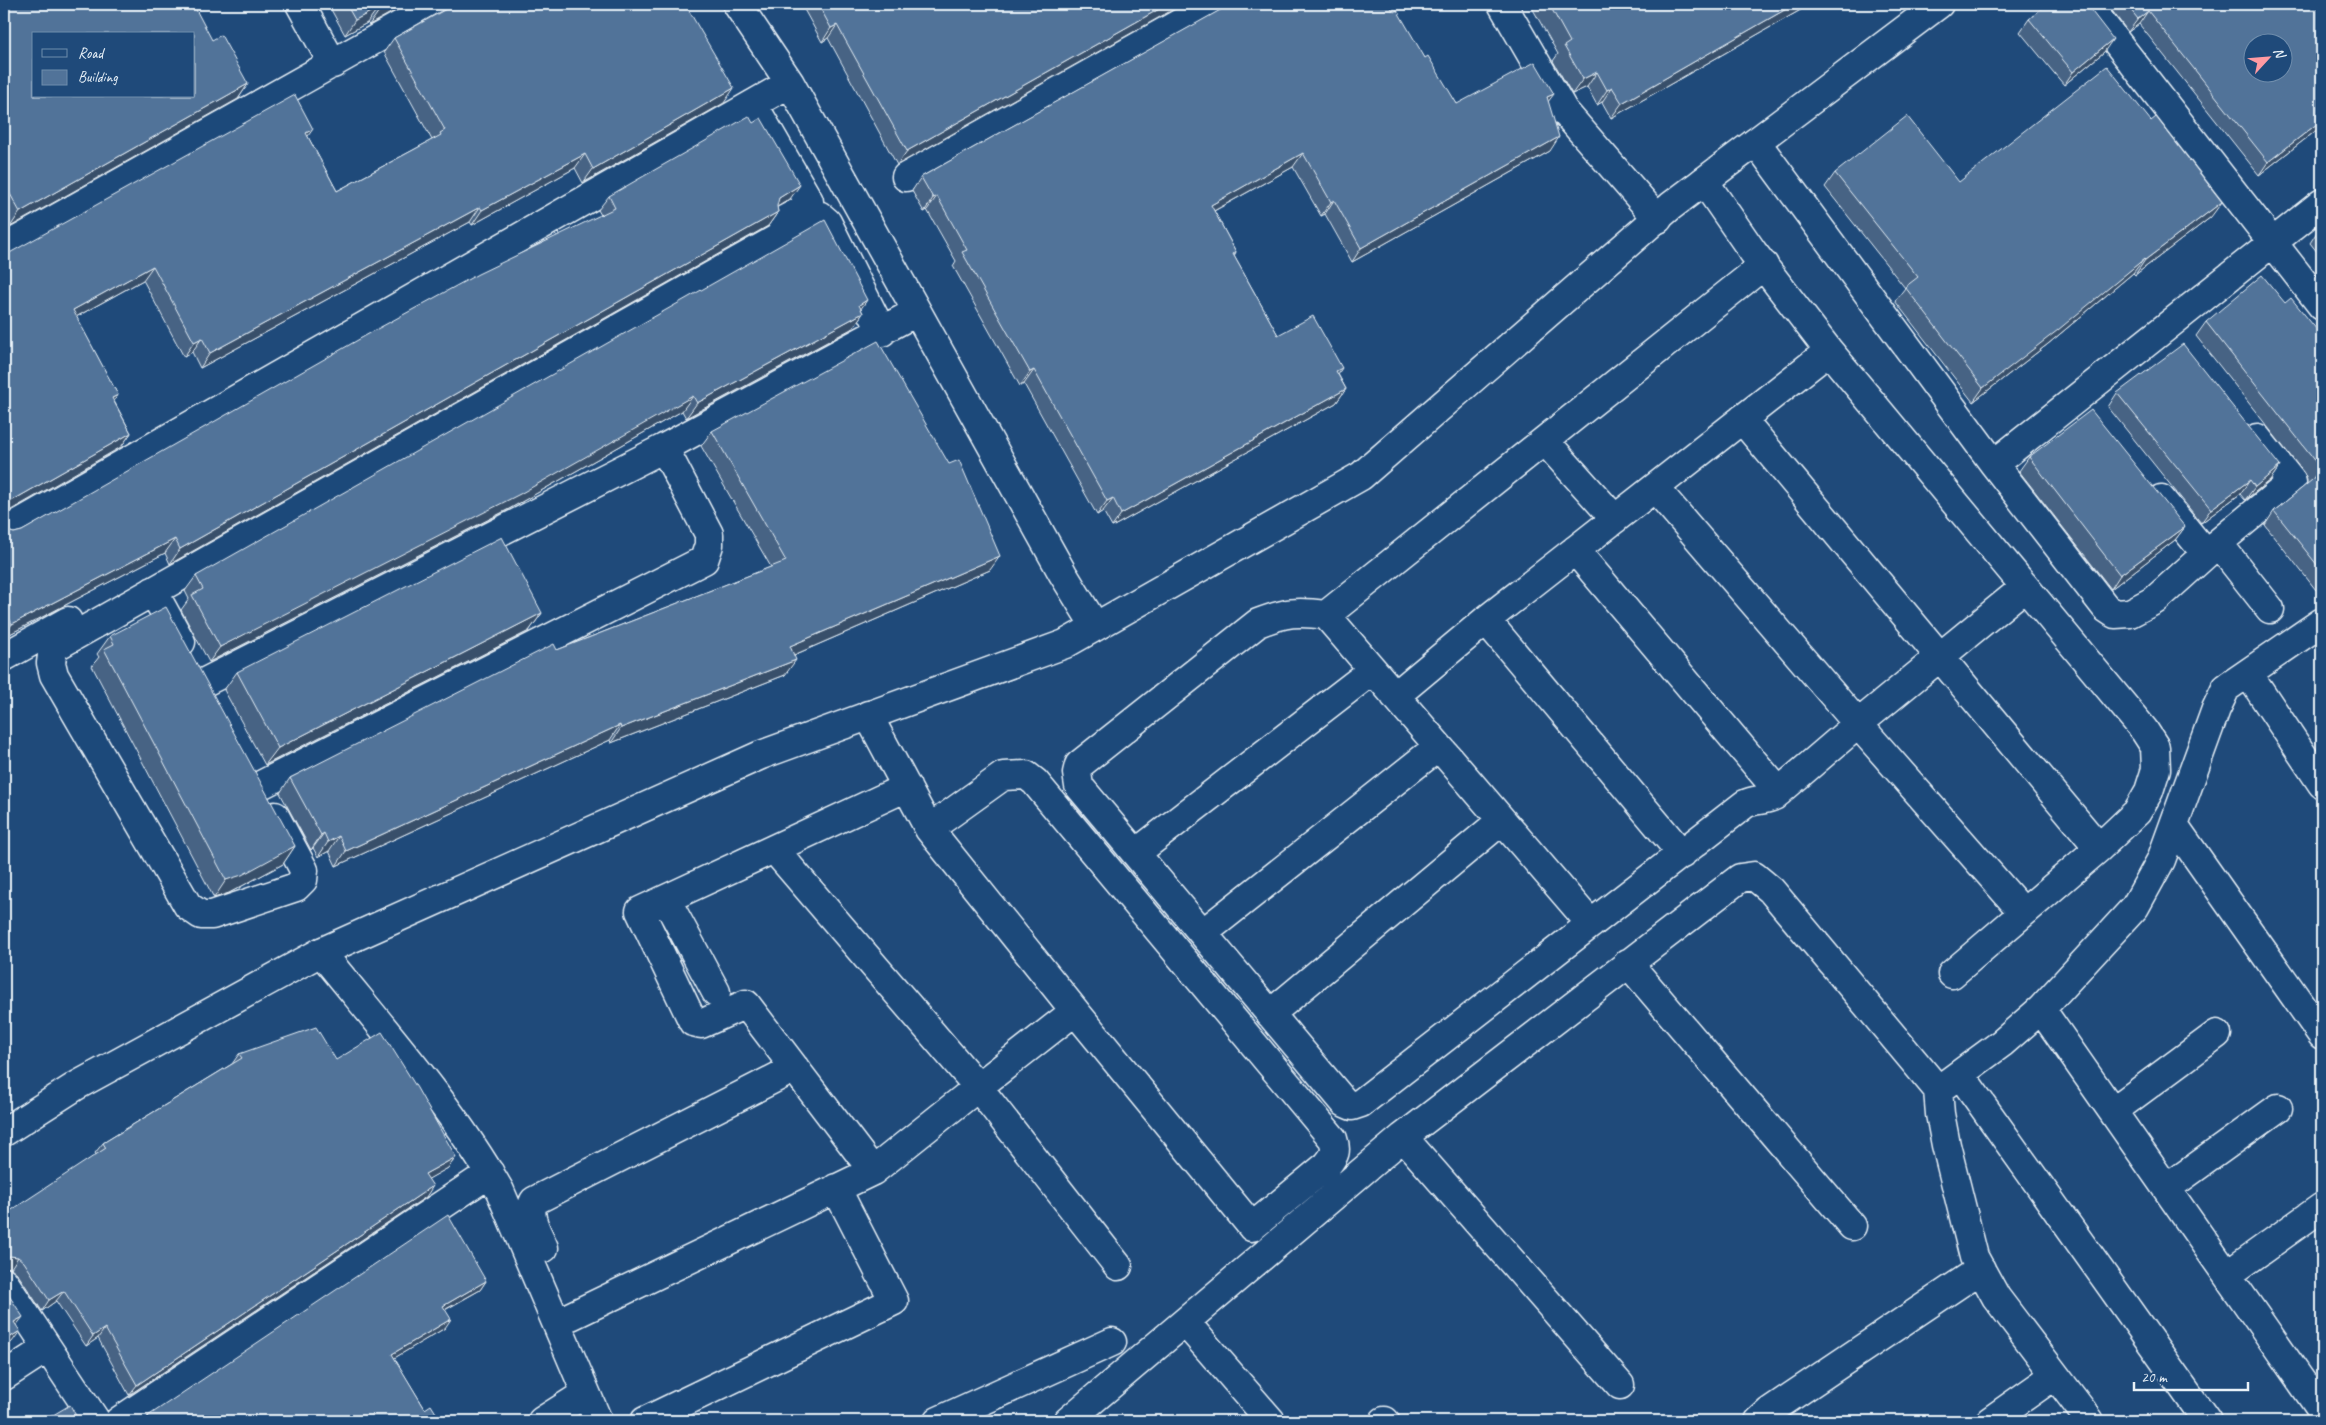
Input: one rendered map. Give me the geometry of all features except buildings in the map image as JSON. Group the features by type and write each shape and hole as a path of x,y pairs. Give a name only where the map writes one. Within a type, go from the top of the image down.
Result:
{"street":[{"path":"300,4 333,64"},
{"path":"4,248 438,4"},
{"path":"737,4 790,83 1063,574 1095,626"},
{"path":"906,177 1214,4"},
{"path":"1502,4 1564,111 1658,219"},
{"path":"4,1132 76,1086 321,952 761,755 1065,644 1361,476 1704,181 1939,4"},
{"path":"2087,4 2322,306"},
{"path":"4,532 790,83"},
{"path":"4,656 808,207 806,196 753,104"},
{"path":"1756,142 1994,464 2106,608 2115,614 2130,613 2155,600 2292,482 2243,420"},
{"path":"1704,181 1829,351 2144,730 2155,746 2156,769 2149,791 2137,812 2099,848 1952,974"},
{"path":"1994,464 2080,396 2174,334 2272,242 2322,204"},
{"path":"245,760 304,870 303,880 296,887 259,901 212,915 201,915 188,906 54,675 51,663 53,648 812,219 820,216 827,222 882,332"},
{"path":"1326,615 1764,265"},
{"path":"204,683 664,448 916,312"},
{"path":"1395,696 1486,620 1829,351"},
{"path":"2080,396 2098,419"},
{"path":"1742,419 2099,848"},
{"path":"1545,441 1615,519"},
{"path":"259,786 704,560 709,545 709,534 664,448"},
{"path":"2146,479 2270,609"},
{"path":"1654,488 2023,912"},
{"path":"1575,550 1779,792"},
{"path":"1591,924 1326,615 1301,611 1280,614 1258,622 1079,765 1077,773 1079,786 1345,1103 1352,1106 1361,1103 1746,804 1752,800 1766,800 1779,792 1858,724 2025,587"},
{"path":"154,591 217,709"},
{"path":"1486,620 1682,854"},
{"path":"2090,1421 1996,1297 1974,1257 1940,1114 1949,1082 2002,1043 2041,1009 2135,907 2161,860 2216,709 2226,688 2322,622"},
{"path":"1136,854 1373,670"},
{"path":"2248,673 2322,784"},
{"path":"868,715 929,829 1252,1227 1327,1165 1336,1149 1334,1139 1041,790 1026,775 1003,776 929,829"},
{"path":"1203,933 1438,746"},
{"path":"873,1171 746,1004 701,1024 693,1022 640,911 907,788"},
{"path":"1270,1014 1502,821"},
{"path":"2174,824 2322,1035"},
{"path":"774,849 978,1087 1118,1266"},
{"path":"1068,1421 1166,1336 1186,1323 1404,1137 1740,878 1754,876 1771,890 1949,1082 2207,1421"},
{"path":"666,899 716,992"},
{"path":"321,952 444,1106 490,1173 500,1192 598,1421"},
{"path":"1628,964 1852,1226"},
{"path":"2041,1009 2322,1411"},
{"path":"571,1316 873,1171 1076,1011"},
{"path":"2113,1111 2217,1034"},
{"path":"613,1421 531,1217 530,1209 534,1201 795,1068"},
{"path":"2166,1188 2278,1108"},
{"path":"1404,1137 1620,1384"},
{"path":"119,1421 490,1173"},
{"path":"646,1421 894,1301 836,1188"},
{"path":"2227,1275 2322,1207"},
{"path":"1759,1421 1770,1411 1981,1270"},
{"path":"4,1282 96,1421"},
{"path":"1186,1323 1271,1421"},
{"path":"938,1421 1112,1342"},
{"path":"4,1376 48,1348"},
{"path":"1990,1421 2055,1375"},
{"path":"542,1421 586,1392"}]}
